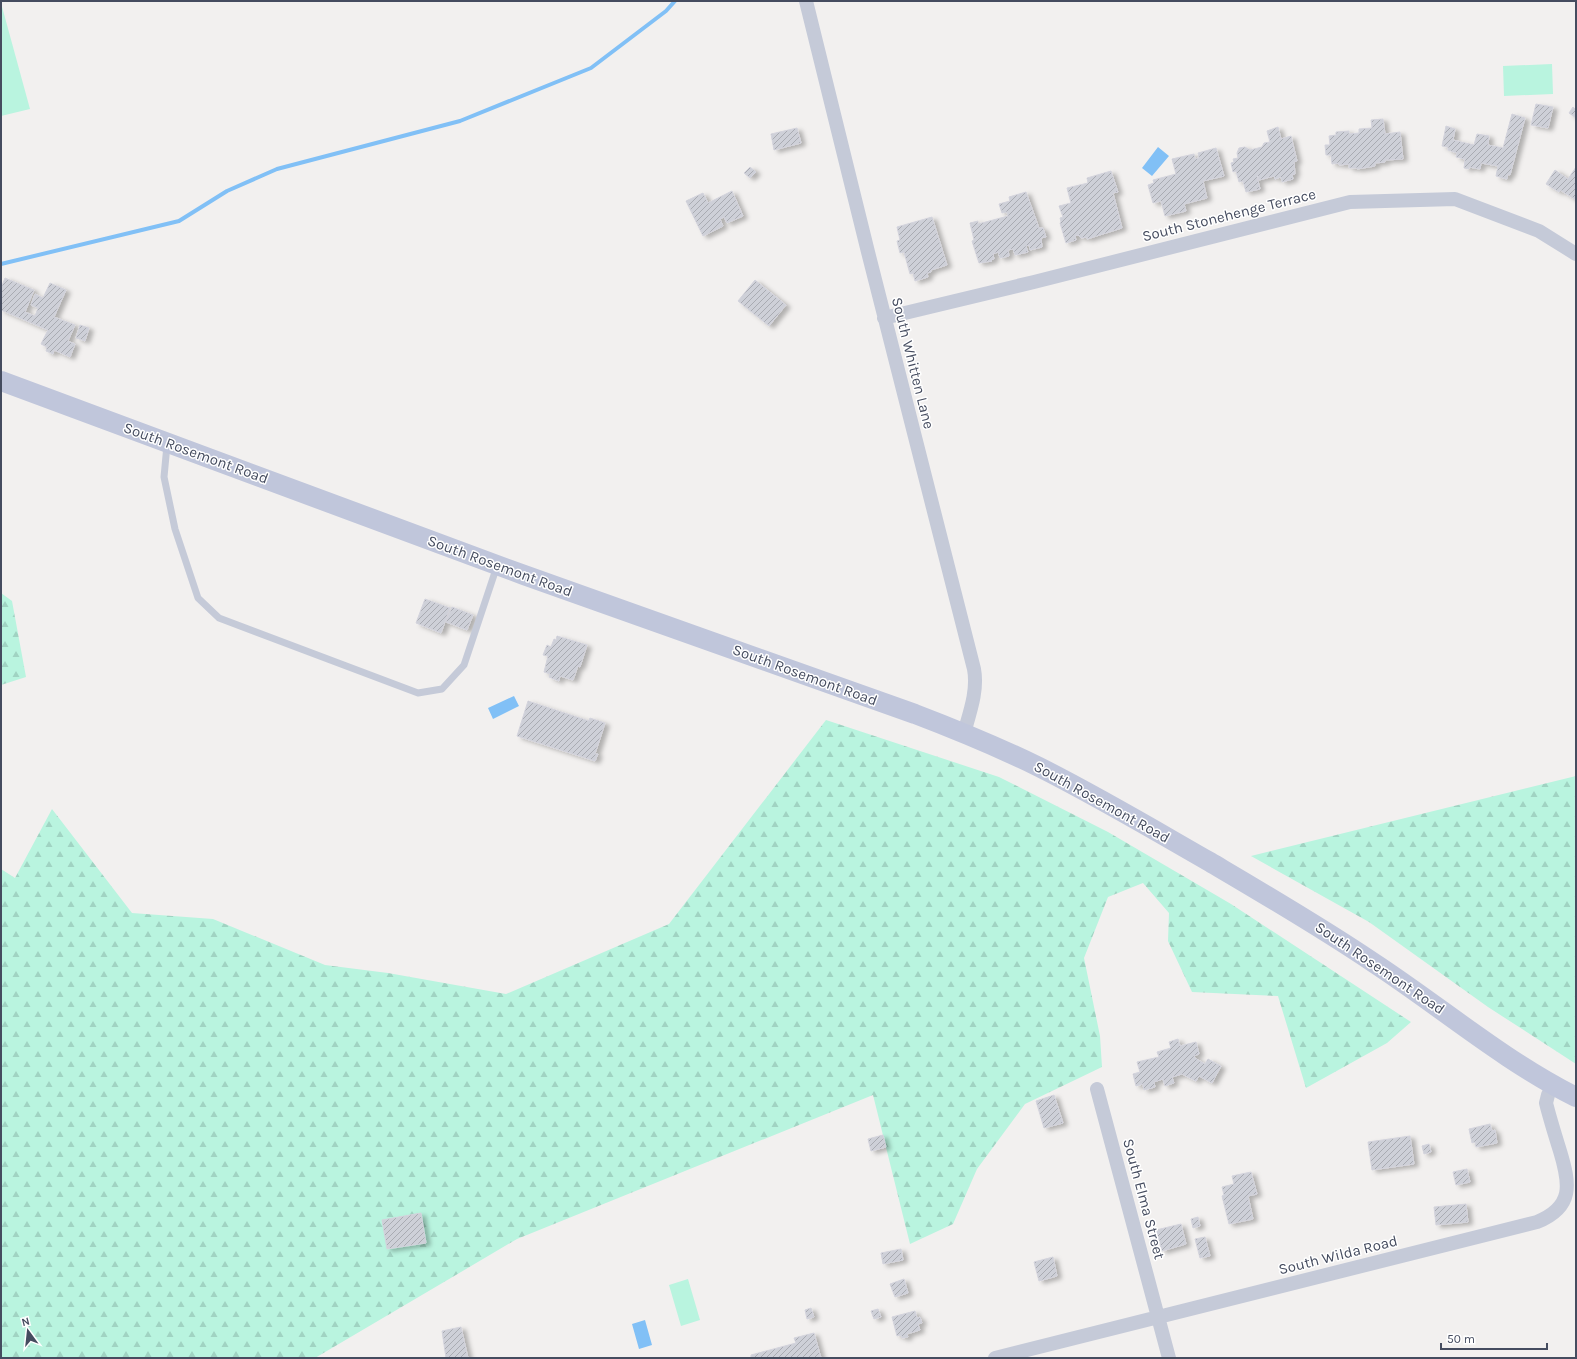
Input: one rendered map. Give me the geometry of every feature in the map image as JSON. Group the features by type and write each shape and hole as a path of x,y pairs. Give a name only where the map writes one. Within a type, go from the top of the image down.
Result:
{"main road":[{"name":"South Rosemont Road","path":"1,380 497,565 964,733 1040,768 1085,792 1279,902 1375,963 1502,1053 1553,1085 1576,1097"}],"street":[{"name":"South Whitten Lane","path":"806,1 884,318 974,668 975,684 973,698 964,733"},
{"name":"South Stonehenge Terrace","path":"884,318 1034,282 1350,202 1455,199 1539,231 1576,254"},
{"name":"South Wilda Road","path":"995,1358 1537,1222 1550,1217 1559,1209 1565,1198 1567,1184 1566,1172 1546,1103 1553,1085"},
{"name":"South Elma Street","path":"1097,1089 1169,1358"}],"lane":[{"path":"167,442 164,478 175,529 198,598 219,618 418,693 442,689 464,665 497,565"}],"green space":[{"path":"1,3 30,109 1,116"},
{"path":"1552,64 1553,94 1504,96 1503,66"},
{"path":"1,593 12,601 26,677 1,685"},
{"path":"826,720 999,777 1108,832 1231,904 1411,1022 1387,1043 1306,1088 1278,996 1192,992 1168,941 1169,913 1143,883 1108,897 1084,958 1100,1036 1102,1067 1025,1104 977,1169 953,1224 910,1244 873,1095 517,1239 315,1358 1,1358 1,869 15,878 52,809 132,913 213,919 325,965 388,973 506,994 669,924"},
{"path":"1576,776 1576,1064 1488,1007 1369,922 1251,856"},
{"path":"688,1279 700,1320 681,1326 669,1285"}],"water":[{"path":"1158,147 1169,156 1152,176 1142,168"},
{"path":"514,696 519,706 493,719 488,708"},
{"path":"645,1320 652,1345 639,1349 632,1324"}],"building":[{"path":"1536,104 1553,107 1548,128 1531,125"},
{"path":"1573,107 1576,110 1576,118 1569,113"},
{"path":"1512,114 1525,118 1510,175 1508,174 1507,179 1496,176 1498,166 1481,163 1480,169 1469,167 1469,169 1464,168 1465,159 1456,157 1457,153 1448,150 1448,147 1442,146 1446,126 1455,129 1453,140 1474,145 1477,134 1489,136 1488,145 1503,148"},
{"path":"1383,119 1385,134 1400,132 1403,159 1385,160 1385,162 1375,163 1375,166 1357,169 1349,168 1349,164 1332,164 1331,155 1326,155 1325,145 1330,145 1329,136 1336,135 1336,132 1349,131 1349,134 1359,133 1359,129 1372,128 1371,120"},
{"path":"1278,127 1281,139 1291,136 1297,161 1294,162 1295,174 1292,175 1293,179 1282,182 1281,177 1275,179 1274,176 1259,180 1257,176 1260,189 1246,192 1243,181 1239,182 1236,171 1233,172 1231,163 1234,162 1233,159 1238,158 1237,153 1239,148 1245,147 1250,150 1262,147 1264,143 1270,142 1267,131"},
{"path":"797,128 801,143 774,150 771,134"},
{"path":"1216,148 1224,176 1203,181 1207,198 1184,204 1186,211 1165,216 1161,201 1153,203 1148,185 1154,183 1153,180 1176,174 1172,159 1194,154 1195,159 1199,158 1198,153"},
{"path":"750,167 756,172 750,178 744,173"},
{"path":"1576,167 1576,200 1560,190 1559,192 1546,184 1555,170 1568,179"},
{"path":"1111,171 1118,192 1113,193 1122,228 1087,239 1087,237 1081,238 1078,235 1075,236 1076,240 1066,243 1060,223 1060,218 1063,217 1059,206 1071,203 1067,188 1088,183 1087,178"},
{"path":"732,191 743,216 727,223 724,217 720,219 723,226 703,236 686,201 703,193 708,203"},
{"path":"1026,192 1039,228 1043,228 1046,237 1041,238 1042,247 1030,250 1029,245 1026,246 1028,252 1015,255 1013,249 1008,250 1009,256 1000,258 998,252 993,254 994,259 991,260 992,261 979,263 972,241 974,240 970,223 978,221 978,224 1008,216 1007,212 1002,213 999,204 1010,201 1009,197"},
{"path":"932,217 947,265 931,270 931,272 927,273 928,277 915,281 913,273 910,274 904,252 900,253 897,241 900,240 897,227"},
{"path":"5,278 34,290 25,312 35,316 38,308 31,305 35,294 43,298 50,283 66,290 54,317 75,325 68,341 75,344 70,357 54,350 53,354 46,351 47,347 41,344 48,330 1,310 1,288"},
{"path":"755,280 786,305 769,326 738,301"},
{"path":"80,325 89,328 85,341 76,338"},
{"path":"425,599 450,608 441,633 416,623"},
{"path":"452,607 473,615 467,630 446,622"},
{"path":"557,636 587,645 580,667 578,666 573,680 560,676 559,681 549,677 550,674 544,672 548,656 543,655 547,645 551,647"},
{"path":"528,701 589,721 590,718 605,723 595,754 598,754 595,761 517,736"},
{"path":"1178,1039 1180,1046 1196,1042 1199,1054 1194,1056 1195,1058 1205,1064 1208,1059 1221,1066 1212,1083 1199,1076 1196,1081 1182,1074 1172,1077 1174,1083 1165,1086 1163,1079 1154,1082 1155,1087 1144,1090 1143,1084 1136,1086 1133,1074 1140,1072 1137,1062 1159,1057 1157,1052 1171,1048 1169,1042"},
{"path":"1054,1095 1063,1123 1044,1128 1036,1101"},
{"path":"1490,1124 1492,1131 1495,1130 1497,1143 1476,1147 1475,1142 1472,1143 1469,1129"},
{"path":"883,1135 886,1147 871,1151 868,1139"},
{"path":"1410,1136 1414,1164 1372,1170 1368,1142"},
{"path":"1429,1144 1431,1152 1424,1154 1422,1146"},
{"path":"1467,1169 1470,1182 1456,1185 1453,1172"},
{"path":"1251,1172 1257,1194 1248,1196 1253,1219 1229,1224 1222,1196 1224,1195 1222,1187 1234,1184 1232,1176"},
{"path":"1466,1204 1468,1222 1436,1225 1434,1207"},
{"path":"421,1213 426,1243 387,1249 382,1220"},
{"path":"1198,1217 1200,1226 1193,1228 1191,1219"},
{"path":"1181,1224 1186,1244 1162,1251 1156,1230"},
{"path":"1205,1237 1210,1256 1200,1258 1195,1239"},
{"path":"901,1249 903,1260 883,1264 881,1253"},
{"path":"1053,1257 1057,1276 1039,1281 1034,1262"},
{"path":"904,1279 908,1293 895,1297 890,1284"},
{"path":"811,1308 814,1317 807,1319 805,1310"},
{"path":"878,1309 881,1317 874,1319 871,1311"},
{"path":"915,1311 917,1318 920,1317 922,1323 918,1324 920,1330 907,1334 908,1337 902,1338 901,1335 897,1336 892,1317"},
{"path":"461,1327 468,1358 446,1358 442,1331"},
{"path":"814,1333 821,1358 751,1358 751,1355 796,1343 794,1338"}],"waterway":[{"path":"1,264 179,221 227,191 277,169 460,121 591,68 666,11 675,1"}]}
